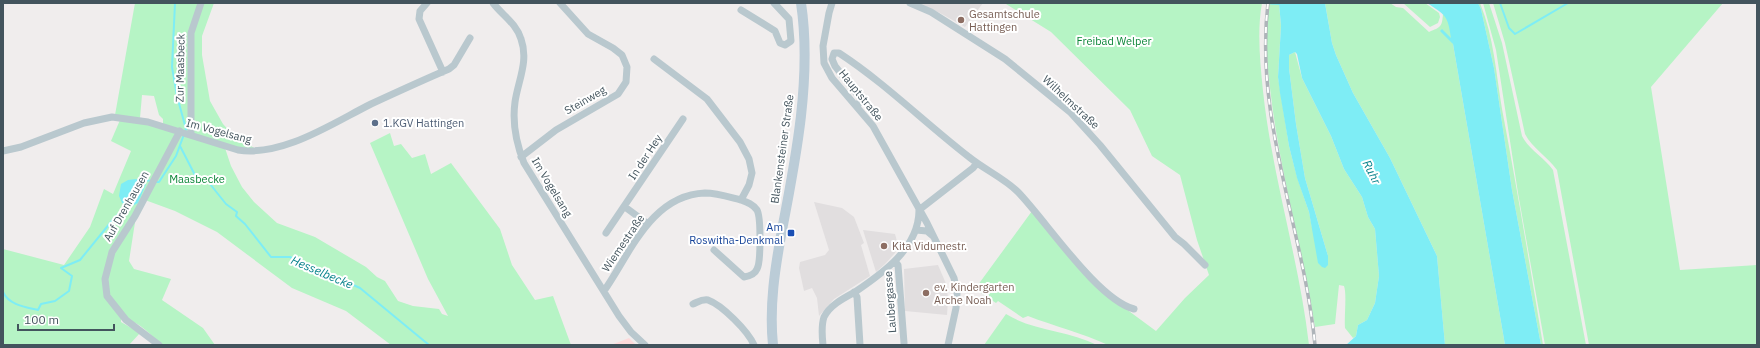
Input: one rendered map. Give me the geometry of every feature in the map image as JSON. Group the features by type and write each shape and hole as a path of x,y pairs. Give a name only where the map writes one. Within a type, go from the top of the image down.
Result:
{"main road":[{"name":"Blankensteiner Straße","path":"772,345 772,306 775,273 802,102 804,44 803,6"}],"street":[{"name":"Zur Maasbeck","path":"185,133 191,33 201,3"},
{"path":"427,3 420,11 419,19 443,72"},
{"name":"Im Vogelsang","path":"493,3 513,22 519,33 523,46 524,65 515,103 514,127 516,142 521,157 531,177 624,324 645,345"},
{"name":"Steinweg","path":"521,157 556,130 618,94 626,82 627,67 622,55 613,48 588,34 560,3"},
{"path":"741,10 775,31 780,42 785,45 791,41 789,19 774,3"},
{"name":"Hauptstraße","path":"832,3 823,46 824,63 832,78 873,126 935,237 956,285 956,308 948,345"},
{"name":"Wilhelmstraße","path":"910,3 931,12 1005,59 1070,112 1100,145 1175,237 1205,265"},
{"name":"Im Vogelsang","path":"3,151 84,123 112,117 148,122 238,150 251,152 264,150 322,130 370,105 443,72 454,65 470,38"},
{"path":"857,107 861,100 835,66 832,59 834,53 839,53 865,72 977,163 999,176 1018,192 1097,283 1125,307 1134,309"},
{"path":"654,59 707,98 740,142 749,158 752,173 749,185 741,200 754,206 759,215 758,269 750,276 744,277 714,250"},
{"name":"In der Hey","path":"606,233 625,207 682,119"},
{"name":"Auf Drenhausen","path":"159,345 126,320 107,296 105,279 112,252 185,133"},
{"path":"823,345 822,328 824,318 834,305 875,278 894,261 916,230 919,222 919,210 973,168 977,163"},
{"name":"Wiemestraße","path":"604,291 648,224 663,208 685,197 706,193 741,200"},
{"path":"625,207 648,224"},
{"path":"916,230 927,231 935,237"},
{"name":"Laubergasse","path":"894,261 898,265 904,343"},
{"path":"854,292 857,297 860,345"},
{"path":"693,304 700,300 708,300 733,318 750,336 754,345"}],"shaded area":[{"name":"Gesamtschule Hattingen","path":"917,3 983,3 965,27 940,13"},
{"path":"814,202 842,208 854,217 864,243 861,245 870,276 834,299 819,316 817,298 812,288 804,291 799,268 800,262 825,255 829,250"},
{"path":"863,230 895,234 898,245 895,253 876,272"},
{"name":"ev. Kindergarten Arche Noah","path":"938,265 947,286 947,315 905,311 904,269"},
{"path":"629,338 636,345 611,345"}],"green space":[{"path":"135,3 214,3 202,36 202,55 210,101 223,124 235,137 263,153 251,154 225,148 231,166 242,187 254,202 277,223 315,237 366,267 377,277 385,281 398,301 413,306 439,309 442,314 448,316 428,279 370,143 390,133 394,146 401,144 412,158 425,154 431,174 451,163 500,229 512,265 535,300 553,296 571,345 391,345 346,311 292,288 217,232 175,211 145,200 136,216 129,261 134,269 171,279 162,300 203,328 215,345 162,345 138,325 121,319 121,322 140,333 129,345 3,345 3,249 64,265 90,227 104,189 113,194 131,151 111,141 120,120 163,124 163,119 159,115 154,96 142,95 140,118 115,115"},
{"name":"Freibad Welper","path":"1262,3 1260,14 1260,47 1267,123 1299,281 1309,345 1108,345 1028,316 1023,318 998,301 996,303 975,289 1032,211 1122,306 1156,331 1185,298 1209,275 1197,240 1180,175 1152,156 1130,110 1051,32 1006,4"},
{"path":"1268,3 1279,3 1281,26 1278,77 1289,146 1297,177 1309,212 1312,227 1328,256 1305,178 1296,124 1289,68 1289,55 1295,52 1302,78 1331,136 1344,169 1362,197 1368,217 1375,229 1379,276 1375,303 1367,320 1358,325 1356,336 1353,338 1345,328 1344,286 1339,285 1335,324 1315,327 1274,118 1266,45"},
{"path":"1325,3 1390,3 1396,7 1403,8 1429,32 1440,26 1443,14 1449,21 1505,345 1445,345 1437,256 1390,158 1353,93 1336,55 1332,43"},
{"path":"1403,3 1425,3 1439,13 1440,17 1438,23 1430,27"},
{"path":"1478,3 1480,3 1485,16 1492,42 1502,109 1543,345 1541,345 1512,190 1494,68 1481,9"},
{"path":"1483,3 1489,3 1502,43 1522,136 1553,170 1586,345 1545,345 1518,193 1496,50"},
{"path":"1493,3 1723,3 1651,87 1680,270 1757,265 1757,345 1589,345 1557,170 1532,144 1525,134 1505,43"},
{"path":"1006,314 1016,320 1074,336 1097,345 984,345"}],"water":[{"name":"Ruhr","path":"1279,3 1325,3 1332,43 1336,55 1353,93 1390,158 1437,256 1445,345 1346,345 1356,336 1358,325 1367,320 1375,303 1379,276 1375,229 1368,217 1362,197 1344,169 1331,136 1302,78 1297,54 1295,52 1289,55 1289,68 1296,124 1305,178 1328,256 1328,265 1325,268 1318,263 1309,212 1297,178 1289,146 1280,93 1278,77 1281,26"},
{"path":"1427,3 1478,3 1481,9 1494,68 1512,190 1541,345 1505,345 1453,44 1440,31 1442,29 1451,38 1449,25 1442,13"},
{"path":"136,179 143,181 146,184 138,203 130,207 122,203 119,196 121,184 128,180"}],"waterway":[{"name":"Maasbecke","path":"156,182 159,182 176,156 186,129 177,96 172,67 175,3"},
{"path":"1263,3 1279,4"},
{"path":"1500,3 1509,28 1515,34 1568,3"},
{"name":"Hesselbecke","path":"180,146 197,179 206,179 226,204 237,212 236,216 245,224 271,257 290,257 360,288 429,345"},
{"name":"Maasbecke","path":"143,183 145,180 151,181"},
{"name":"Maasbecke","path":"3,292 13,303 38,310 41,304 55,301 69,291 72,276 61,268 80,260 115,217 129,205"}],"railway":[{"path":"1268,3 1266,47 1268,90 1282,175 1309,302 1315,345"}],"place":[{"name":"Gesamtschule Hattingen","path":"961,20"},
{"name":"1.KGV Hattingen","path":"375,123"},
{"name":"Am Roswitha-Denkmal","path":"791,233"},
{"name":"Kita Vidumestr.","path":"884,246"},
{"name":"ev. Kindergarten Arche Noah","path":"926,293"}]}
